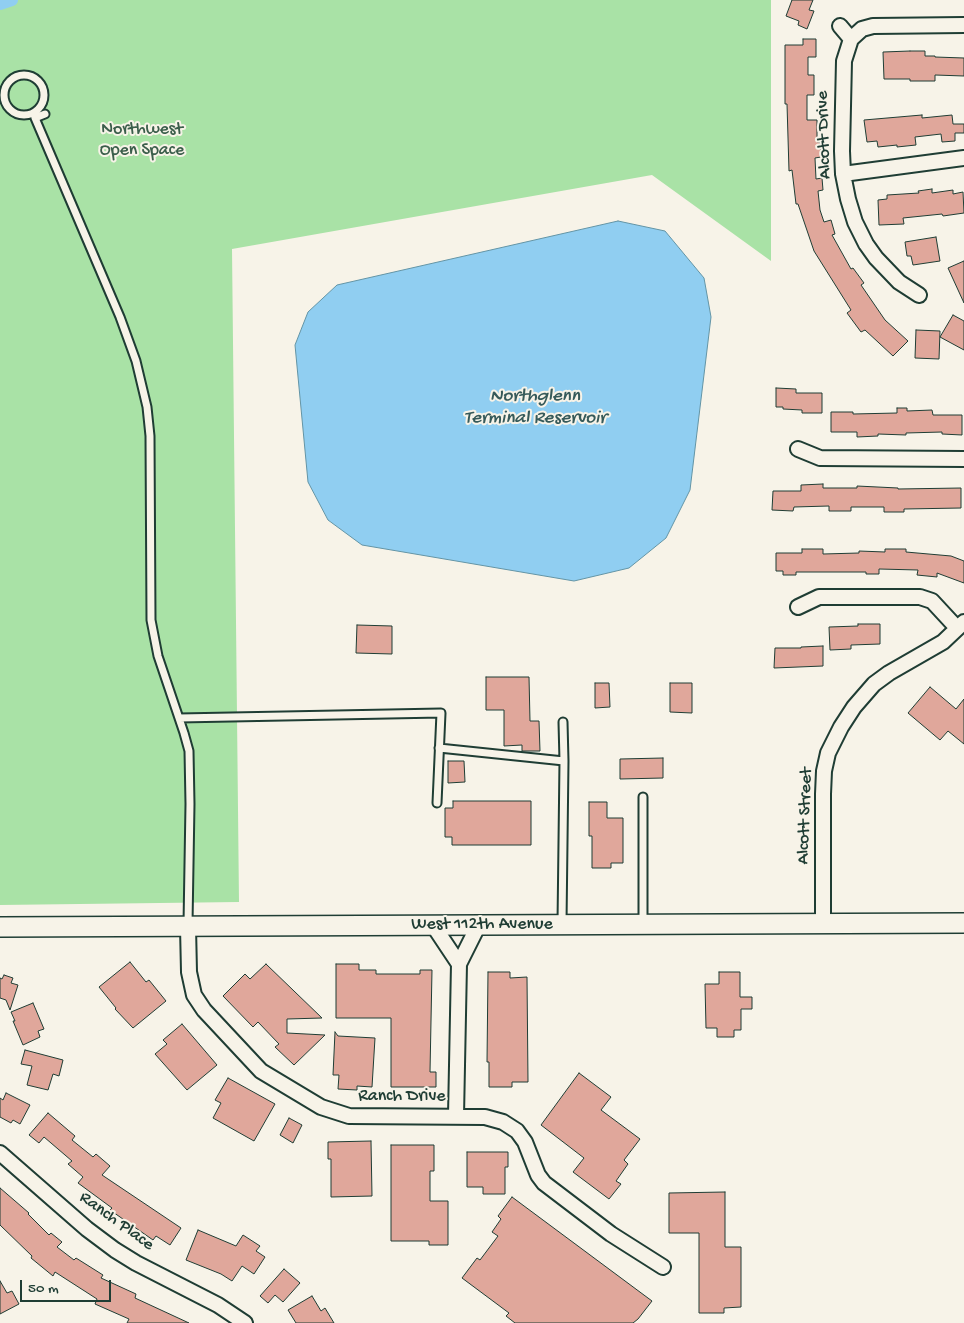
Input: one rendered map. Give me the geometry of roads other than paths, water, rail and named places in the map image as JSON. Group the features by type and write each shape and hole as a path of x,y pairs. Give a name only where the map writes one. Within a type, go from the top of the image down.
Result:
{"main road":[{"name":"West 112th Avenue","path":"0,927 964,923"}],"street":[{"path":"840,26 851,38 862,30 873,26 964,25"},
{"name":"Alcott Drive","path":"851,38 844,61 842,77 843,174 848,198 855,222 866,244 876,258 898,282 919,295"},
{"path":"843,174 964,158"},
{"path":"798,449 820,458 964,459"},
{"path":"798,607 820,597 920,597 932,601 962,627"},
{"name":"Alcott Street","path":"823,924 822,794 828,753 854,707 874,684 895,669 942,642 962,627"},
{"path":"456,1116 459,964 479,924"},
{"path":"433,925 459,964"},
{"name":"Ranch Drive","path":"188,927 189,972 194,995 204,1010 262,1071 321,1107 349,1116 485,1117 510,1125 525,1142 538,1174 544,1183 611,1234 663,1267"},
{"name":"Ranch Place","path":"0,1153 87,1229 116,1250 136,1263 218,1305 245,1323"}],"lane":[{"path":"34,116 42,106 45,95 41,84 33,77 22,75 11,79 4,94 7,106 16,114 22,116 34,116 45,114"},
{"path":"34,116 120,317 136,361 147,407 150,436 151,620 158,656 189,751 188,927"},
{"path":"179,718 441,713 436,803"},
{"path":"562,722 564,760 562,924"},
{"path":"439,748 564,760"},
{"path":"643,797 644,924"}],"water":[{"name":"Northglenn Terminal Reservoir","path":"618,221 665,231 704,278 711,317 690,490 666,538 629,568 574,581 362,545 328,520 308,482 295,345 308,312 337,285"}],"waterway":[{"path":"0,4 12,0"}],"park label":[{"name":"Northwest Open Space","path":"142,140"}]}
